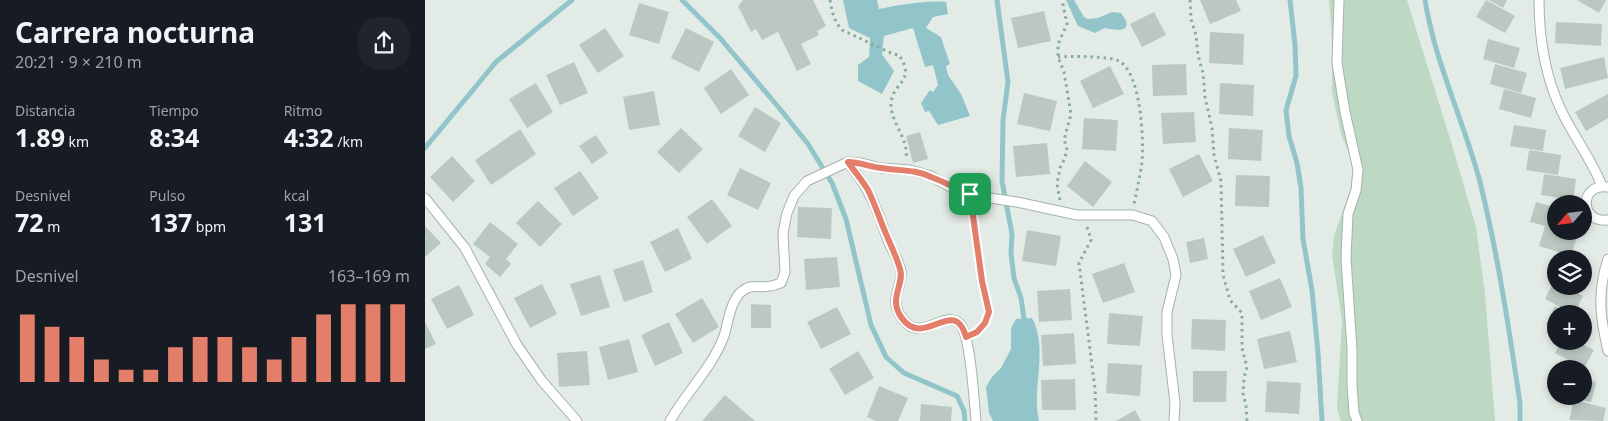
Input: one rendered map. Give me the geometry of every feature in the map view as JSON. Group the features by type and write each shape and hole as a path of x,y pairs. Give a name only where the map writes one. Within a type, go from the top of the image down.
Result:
{"lane":[{"path":"1339,0 1337,63 1345,112 1358,170 1356,190 1348,214 1346,258 1352,350 1352,385 1354,413 1357,421"},
{"path":"1539,0 1542,49 1550,86 1562,111 1605,186 1592,190 1586,200 1586,205 1591,216 1596,219 1608,220"},
{"path":"848,162 868,191 901,270 896,298 900,316 907,324 920,329 951,319 960,323 966,337 976,421"},
{"path":"670,421 682,401 712,363 724,336 736,299 746,288 781,283 785,272 783,233 787,213 795,196 807,181 835,166 848,162 861,162 881,168 904,170 931,176 954,189 983,197 1077,215 1133,214 1152,221 1164,237 1173,259 1176,275 1167,312 1167,335 1175,403 1175,421"},
{"path":"425,198 465,248 517,345 542,381 577,421"},
{"path":"1608,259 1602,277 1600,300 1602,326 1608,351"}],"path":[{"path":"830,0 832,13 836,23 842,30 899,55 905,64 907,72 904,80 893,95 891,104 896,124 907,149 904,170"},
{"path":"1062,0 1067,24 1058,44 1058,57 1063,72 1071,114 1064,140 1067,147 1066,153 1060,168 1057,184 1059,198 1065,212"},
{"path":"1190,0 1191,19 1203,73 1205,97 1212,128 1214,155 1221,181 1223,275 1230,300 1242,314 1242,348 1247,367 1243,393 1247,421"},
{"path":"1058,57 1081,56 1119,60 1129,71 1137,90 1142,131 1142,162 1133,214"},
{"path":"966,337 977,332 985,323 989,312 982,281 970,194"},
{"path":"1077,215 1086,226 1091,240 1079,263 1095,389 1096,421"}],"green space":[{"path":"1329,0 1407,0 1476,227 1485,293 1495,421 1341,421 1337,408 1342,321 1332,254 1334,236 1350,190 1353,171 1350,156 1341,134 1332,92 1332,41"}],"water":[{"path":"843,0 877,0 879,9 922,2 946,2 948,14 933,17 926,28 941,37 950,64 946,66 948,75 961,94 970,116 938,125 929,111 925,112 921,103 930,90 933,92 938,85 933,65 925,67 913,28 884,36 882,54 894,71 882,94 858,81 858,65 869,57 870,38 849,28"},
{"path":"1066,0 1074,0 1084,17 1088,19 1098,18 1112,12 1121,13 1127,24 1126,27 1120,30 1105,28 1095,33 1078,26"},
{"path":"1032,318 1037,330 1040,356 1037,395 1039,421 993,421 989,413 986,387 1001,368 1011,349 1011,328 1016,319"}],"building":[{"path":"743,0 813,0 826,26 817,31 819,35 801,44 811,64 797,71 778,32 762,40 756,29 751,32 738,6"},
{"path":"1200,0 1236,0 1241,11 1210,24"},
{"path":"1486,0 1515,16 1505,33 1476,17"},
{"path":"1489,0 1507,0 1503,8"},
{"path":"1577,0 1606,0 1599,13"},
{"path":"639,3 669,12 659,44 629,35"},
{"path":"1044,11 1051,41 1018,48 1011,18"},
{"path":"1154,12 1166,35 1142,47 1130,24"},
{"path":"1556,22 1602,24 1601,46 1555,43"},
{"path":"605,28 624,56 598,73 579,45"},
{"path":"686,28 714,42 699,72 671,58"},
{"path":"1210,32 1244,34 1243,65 1209,63"},
{"path":"1488,39 1520,48 1514,68 1483,59"},
{"path":"1604,57 1608,78 1565,89 1560,68"},
{"path":"574,62 588,93 560,105 546,75"},
{"path":"1186,64 1187,95 1153,96 1152,65"},
{"path":"1495,64 1527,73 1521,93 1490,84"},
{"path":"1110,66 1124,94 1093,108 1080,81"},
{"path":"731,69 749,95 721,114 704,88"},
{"path":"536,83 553,112 527,128 509,99"},
{"path":"1220,83 1254,85 1253,116 1219,114"},
{"path":"1504,89 1536,98 1531,118 1499,109"},
{"path":"654,91 660,125 629,130 623,97"},
{"path":"1024,93 1057,101 1050,131 1017,124"},
{"path":"1608,94 1608,118 1586,131 1575,112"},
{"path":"755,107 781,123 765,152 738,136"},
{"path":"1194,112 1196,142 1163,144 1161,113"},
{"path":"1084,118 1118,120 1116,151 1082,149"},
{"path":"1514,125 1546,130 1543,151 1510,146"},
{"path":"681,128 703,149 679,173 657,152"},
{"path":"1229,128 1263,130 1261,161 1228,159"},
{"path":"520,129 536,154 491,185 475,160"},
{"path":"920,132 928,159 913,163 906,136"},
{"path":"596,135 608,153 592,164 579,146"},
{"path":"1047,143 1050,174 1016,177 1013,146"},
{"path":"1529,150 1561,155 1558,175 1526,170"},
{"path":"1199,154 1213,181 1183,197 1169,169"},
{"path":"452,156 475,181 453,202 430,177"},
{"path":"1085,161 1112,182 1093,207 1067,186"},
{"path":"740,168 771,183 758,210 727,195"},
{"path":"580,171 599,198 573,216 554,188"},
{"path":"1544,174 1576,179 1574,195 1541,195"},
{"path":"1236,175 1270,176 1269,207 1235,206"},
{"path":"712,199 732,226 707,244 687,217"},
{"path":"538,201 562,224 540,247 516,223"},
{"path":"1536,202 1547,205 1547,240 1576,240 1573,250 1552,250 1539,246 1545,226 1530,222"},
{"path":"798,207 832,208 831,239 797,237"},
{"path":"490,222 518,244 506,259 511,264 500,277 485,264 490,257 473,244"},
{"path":"425,226 441,243 425,257"},
{"path":"678,228 692,259 665,272 650,242"},
{"path":"1027,230 1061,236 1056,266 1022,261"},
{"path":"1263,235 1276,263 1246,277 1233,249"},
{"path":"1204,238 1208,259 1190,263 1186,242"},
{"path":"837,257 840,287 806,290 804,259"},
{"path":"643,260 653,292 624,302 613,270"},
{"path":"1124,263 1135,292 1103,303 1092,274"},
{"path":"600,275 610,307 581,316 570,284"},
{"path":"1280,278 1292,307 1261,320 1249,291"},
{"path":"542,284 557,314 530,328 514,298"},
{"path":"459,285 474,315 447,329 431,299"},
{"path":"1070,289 1072,320 1039,322 1037,291"},
{"path":"1547,295 1583,296 1578,305 1557,305 1545,299"},
{"path":"702,298 719,327 693,343 675,314"},
{"path":"751,304 771,305 771,328 751,328"},
{"path":"837,307 851,334 821,349 807,322"},
{"path":"1109,313 1143,316 1140,346 1107,344"},
{"path":"1192,319 1226,320 1225,351 1191,349"},
{"path":"425,322 436,344 425,349"},
{"path":"669,322 683,353 655,366 641,335"},
{"path":"1290,331 1297,362 1264,369 1257,339"},
{"path":"1074,333 1076,364 1043,366 1041,335"},
{"path":"629,339 638,372 608,380 599,347"},
{"path":"1556,350 1594,350 1588,360 1569,360 1555,353"},
{"path":"587,351 590,385 559,387 557,353"},
{"path":"858,351 874,378 845,395 829,369"},
{"path":"1108,363 1142,365 1140,396 1106,393"},
{"path":"1193,371 1227,371 1226,402 1193,402"},
{"path":"1075,379 1076,410 1042,410 1041,380"},
{"path":"1267,381 1301,383 1299,414 1265,412"},
{"path":"1592,381 1596,382 1592,398"},
{"path":"879,386 908,398 898,421 876,421 867,417"},
{"path":"725,395 755,421 702,421"},
{"path":"921,404 952,407 951,421 920,421"},
{"path":"1592,404 1606,408 1603,421 1569,420 1573,405"},
{"path":"1135,410 1141,421 1116,421"}],"waterway":[{"path":"425,148 496,62 572,0"},
{"path":"682,0 720,38 780,109 808,144 832,183 846,219 871,325 886,357 904,373 957,396 964,411 965,421"},
{"path":"997,0 1008,82 1003,120 1002,181 1012,234 1011,254 1014,278 1021,298 1024,318"},
{"path":"1290,0 1296,76 1286,110 1289,136 1297,163 1301,188 1303,239 1312,290 1322,421"},
{"path":"1425,0 1436,46 1480,182 1498,264 1520,403 1520,421"}],"route":[{"path":"848,162 861,162 881,168 910,170 931,176 954,189 970,194 982,281 989,312 985,323 977,332 966,337 960,323 951,319 927,328 913,327 907,324 900,316 897,308 897,288 901,270 868,191 848,162"}]}
